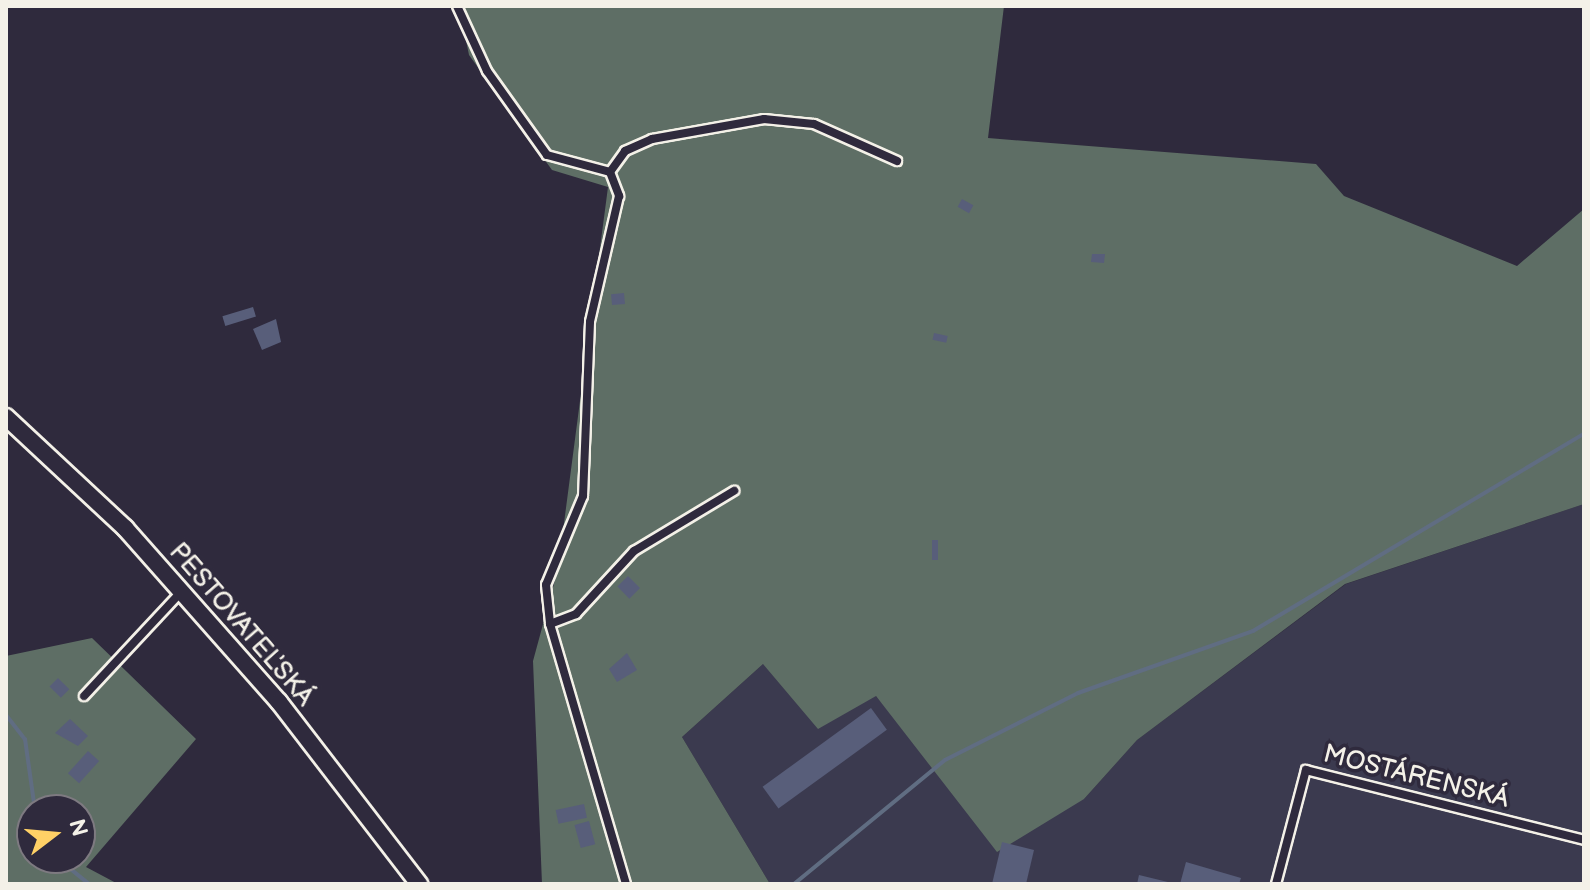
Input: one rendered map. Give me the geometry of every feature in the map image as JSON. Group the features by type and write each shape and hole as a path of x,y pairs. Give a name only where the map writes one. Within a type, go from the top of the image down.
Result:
{"street":[{"name":"PESTOVATEĽSKÁ","path":"6,417 125,528 279,702 419,884"}],"lane":[{"path":"457,6 487,71 547,155 610,172"},
{"path":"610,172 625,151 652,139 764,119 814,124 897,161"},
{"path":"610,172 619,196 590,322 583,496 548,574 550,624 626,884"},
{"path":"550,624 576,614 634,551 734,491"},
{"path":"84,696 180,593"},
{"name":"MOSTÁRENSKÁ","path":"1276,884 1306,770 1584,840"}],"shaded area":[{"path":"1584,504 1584,884 770,884 682,737 763,664 875,695 930,759 1084,799 1137,740 1346,584"}],"green space":[{"path":"459,6 1004,6 988,138 1316,164 1344,196 1517,266 1584,209 1584,504 1345,584 1137,740 1084,799 997,852 876,696 818,729 763,664 682,737 770,884 542,884 533,661 558,569 608,187 552,170 469,55"},
{"path":"92,638 196,739 96,855 96,794 16,794 16,874 96,872 118,884 6,884 6,656"}],"building":[{"path":"962,199 973,205 969,213 958,207"},
{"path":"1092,254 1105,254 1104,263 1091,262"},
{"path":"624,293 625,304 612,305 611,294"},
{"path":"253,307 256,317 225,326 222,316"},
{"path":"276,319 281,342 262,350 253,329"},
{"path":"934,333 948,336 946,343 933,340"},
{"path":"932,540 938,540 938,560 932,560"},
{"path":"628,576 640,588 629,599 617,587"},
{"path":"627,653 637,670 617,682 609,669"},
{"path":"58,678 69,689 61,698 50,686"},
{"path":"871,708 887,730 778,809 763,787"},
{"path":"70,719 88,736 78,746 55,733"},
{"path":"88,751 99,761 79,783 68,773"},
{"path":"584,804 587,818 559,824 556,810"},
{"path":"589,821 595,844 581,848 575,825"},
{"path":"1002,842 1034,850 1026,884 992,884"},
{"path":"1186,862 1241,878 1239,884 1180,884"},
{"path":"1139,875 1172,883 1137,884"}],"waterway":[{"path":"794,884 945,760 1078,693 1253,631 1584,434"},
{"path":"6,715 25,739 33,794"},
{"path":"77,874 89,884"}]}
